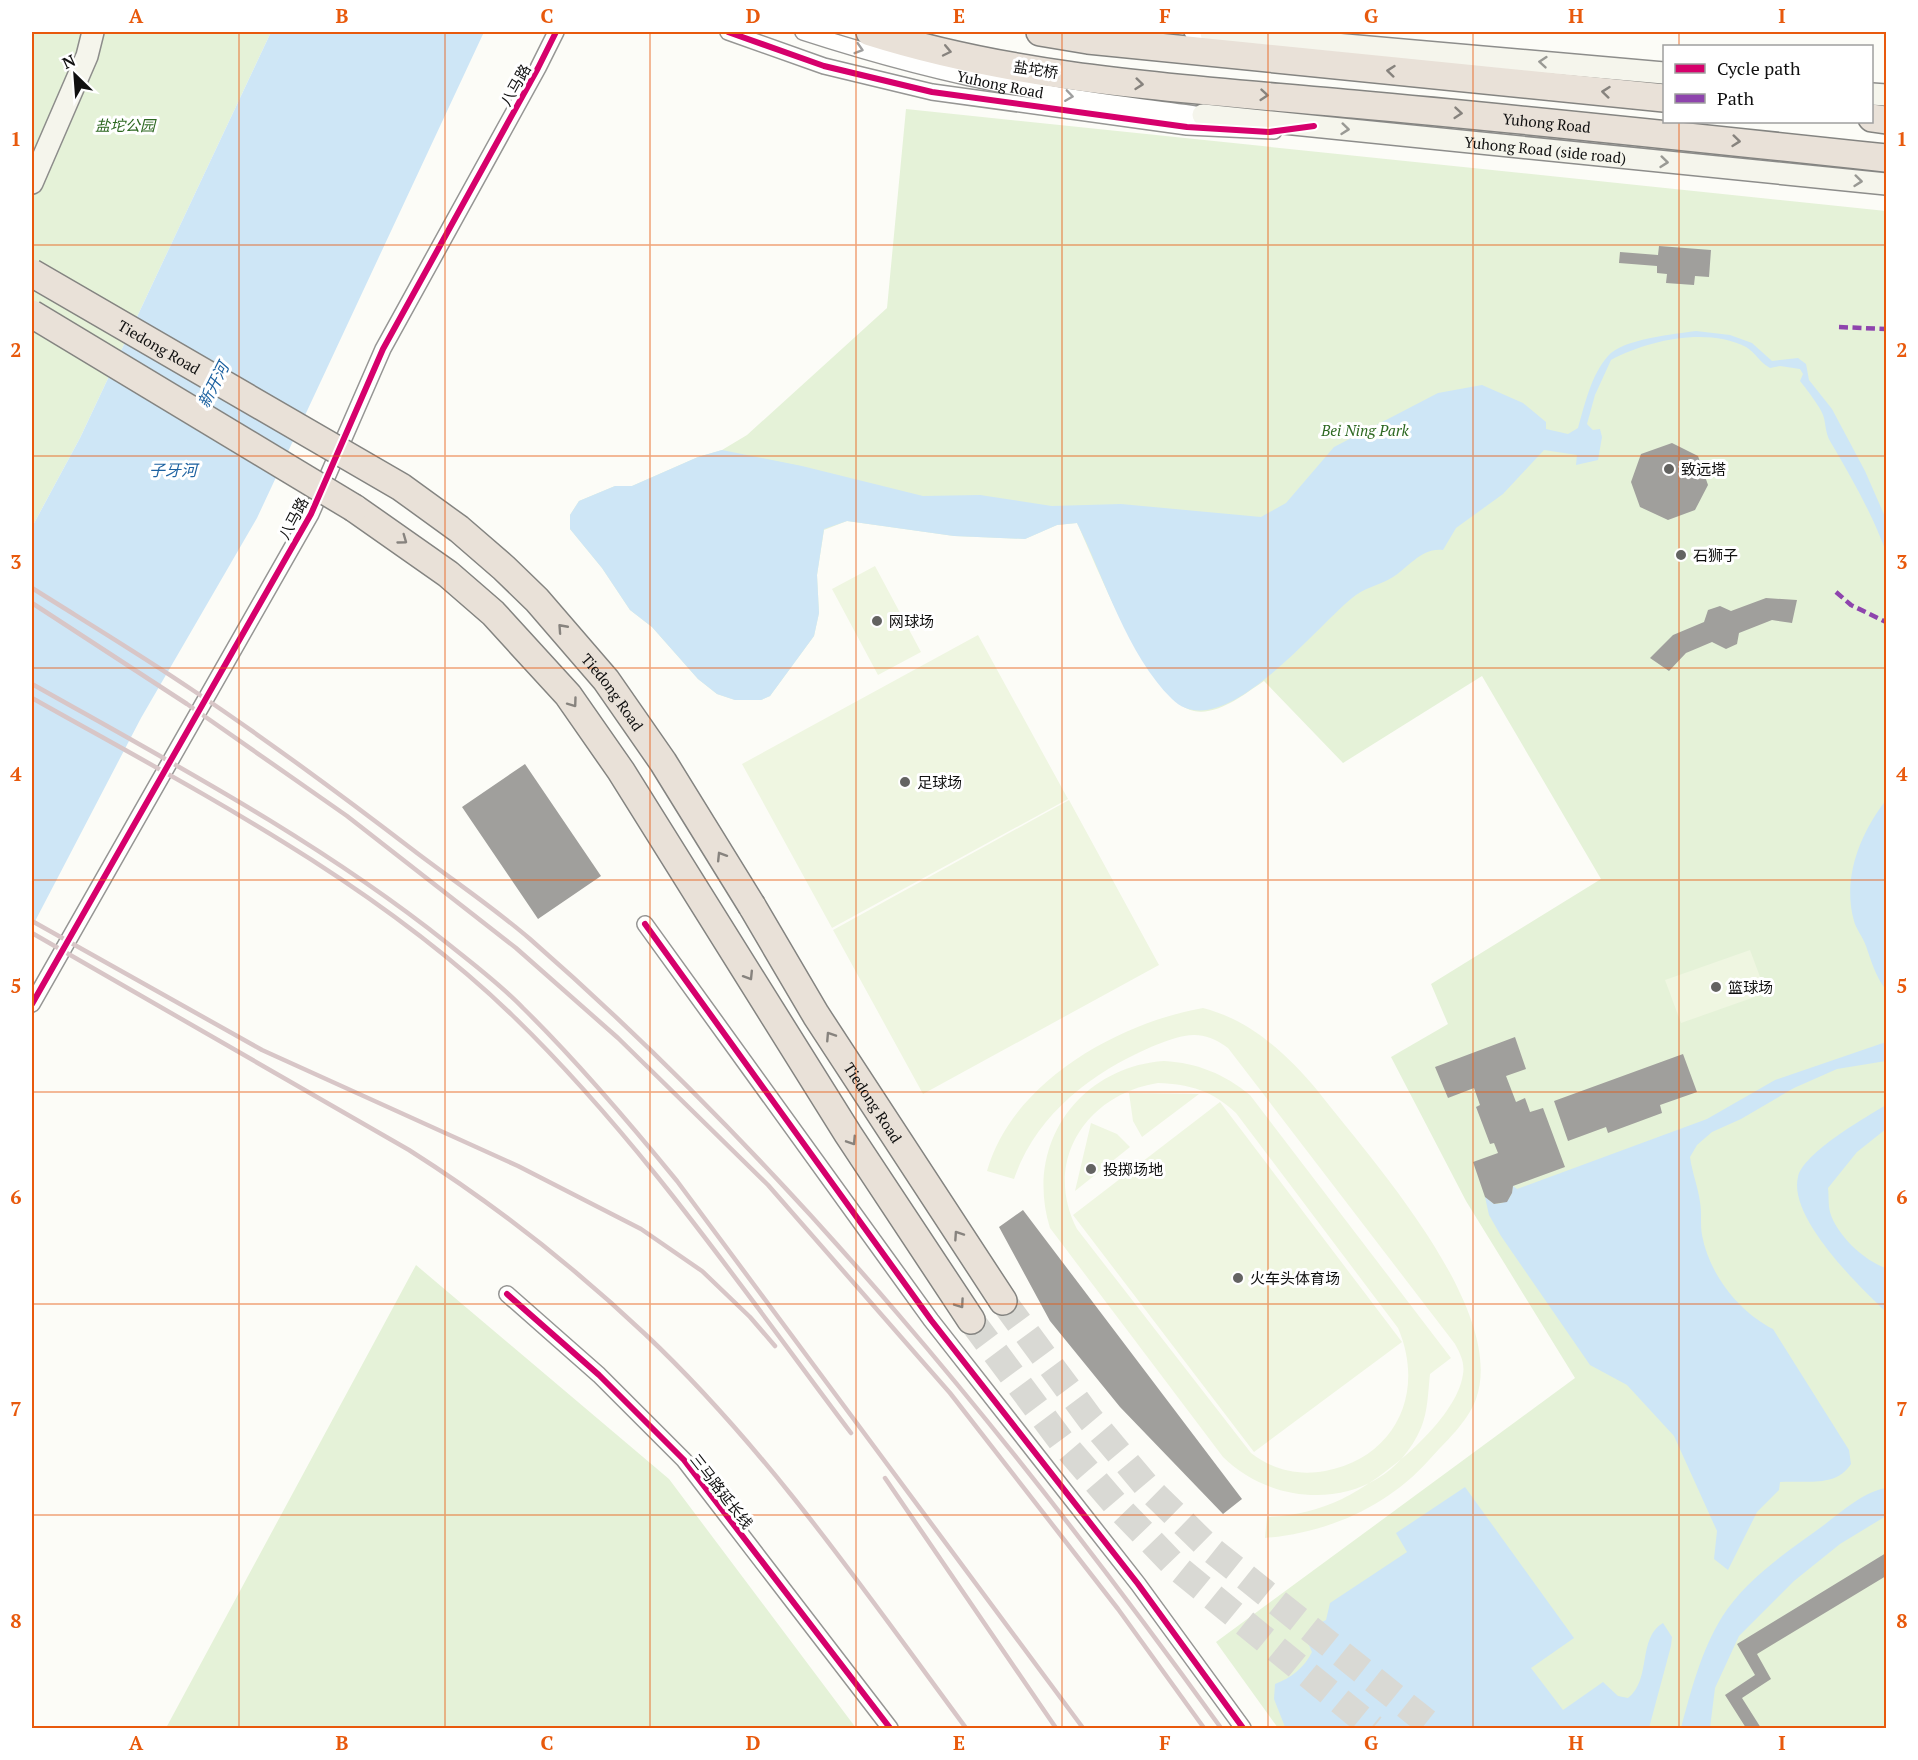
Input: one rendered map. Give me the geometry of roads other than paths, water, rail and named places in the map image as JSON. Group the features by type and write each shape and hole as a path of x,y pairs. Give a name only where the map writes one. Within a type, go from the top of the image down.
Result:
{"highway":[{"name":"盐坨桥","path":"870,32 1011,65 1116,81 1204,103"},
{"path":"1040,32 1088,40 1204,39 1663,98"},
{"name":"Yuhong Road","path":"1204,103 1530,120 1887,158"},
{"path":"32,255 295,408 401,487"},
{"name":"Tiedong Road","path":"32,273 401,487 459,529 504,568 576,644 634,718 752,906 816,1015 1003,1301"},
{"path":"32,314 354,508 448,574 493,614 542,665 593,729 885,1192 971,1320"},
{"path":"32,335 241,456 354,508"}],"main road":[{"path":"32,183 87,56 93,32"},
{"path":"1204,39 1315,42 1663,73"},
{"name":"Yuhong Road (side road)","path":"1204,103 1314,126 1887,184"}],"street":[{"name":"八马路","path":"32,1004 310,514 383,349 556,32"},
{"path":"728,32 825,66 932,92 1187,127 1269,132 1314,126"},
{"name":"Yuhong Road","path":"803,32 896,60 1041,92 1204,103"},
{"path":"1295,32 1315,42"},
{"path":"645,924 931,1320 1138,1584 1243,1728"},
{"name":"三马路延长线","path":"507,1294 599,1375 684,1460 890,1728"}],"water":[{"name":"子牙河","path":"271,32 484,32 257,518 141,718 32,927 32,527 80,438"},
{"path":"1696,331 1730,335 1752,343 1772,361 1798,358 1806,364 1809,380 1832,409 1865,471 1886,519 1886,552 1868,509 1828,438 1822,412 1800,381 1803,374 1800,369 1780,366 1770,368 1746,347 1731,341 1696,337 1660,342 1611,360 1595,395 1587,424 1593,430 1600,429 1602,437 1598,460 1576,465 1577,455 1544,450 1503,494 1456,528 1443,550 1435,550 1422,555 1393,577 1356,595 1269,676 1242,695 1217,708 1193,710 1172,699 1156,681 1142,661 1118,616 1077,523 1057,525 1025,539 954,536 847,521 824,529 817,575 819,613 814,636 770,696 761,700 735,700 717,694 698,679 652,627 630,610 602,568 570,529 570,515 579,501 615,486 632,486 698,457 722,450 802,466 923,496 980,495 1052,506 1121,504 1261,517 1286,503 1334,447 1438,393 1482,385 1523,403 1546,422 1546,429 1568,434 1578,428 1597,372 1615,350 1636,341"},
{"path":"1886,800 1886,990 1876,974 1865,943 1855,924 1850,889 1861,842"},
{"path":"1886,1042 1886,1061 1837,1069 1794,1088 1741,1119 1712,1132 1697,1145 1690,1157 1700,1202 1702,1235 1711,1264 1737,1302 1760,1322 1773,1329 1849,1450 1851,1464 1845,1472 1829,1480 1780,1482 1779,1490 1757,1512 1728,1570 1714,1559 1717,1531 1674,1436 1627,1385 1590,1365 1501,1236 1489,1215 1485,1197 1494,1204 1502,1203 1510,1197 1513,1186 1517,1189 1707,1119 1775,1080"},
{"path":"1886,1105 1886,1129 1857,1152 1828,1188 1830,1212 1838,1229 1860,1253 1886,1268 1886,1312 1859,1286 1814,1231 1798,1194 1798,1177 1811,1157 1836,1136"},
{"path":"1465,1487 1574,1638 1531,1668 1563,1710 1603,1682 1618,1696 1628,1698 1640,1680 1650,1638 1663,1623 1672,1637 1671,1646 1649,1728 1285,1727 1274,1699 1275,1684 1296,1672 1309,1658 1312,1652 1308,1643 1318,1624 1326,1620 1330,1603 1407,1552 1396,1533"},
{"path":"1886,1488 1886,1516 1840,1544 1794,1581 1739,1636 1715,1688 1710,1728 1681,1728 1702,1657 1722,1617 1743,1590 1768,1566 1854,1503 1870,1493"}],"tunnel":[{"path":"1003,1301 1091,1420 1149,1489 1208,1547 1434,1728"},
{"path":"971,1320 1062,1442 1118,1507 1175,1566 1373,1728"}],"railway":[{"path":"32,588 194,691 334,791 530,939 627,1028 721,1120 811,1215 898,1314 1064,1517 1221,1728"},
{"path":"32,603 187,704 347,816 516,948 618,1038 768,1185 950,1393 1118,1609 1204,1728"},
{"path":"32,684 297,837 398,906 486,974 514,999 583,1071 677,1181 1083,1728"},
{"path":"32,698 221,804 343,881 402,922 512,1015 559,1063 647,1164 851,1433"},
{"path":"32,921 262,1050 518,1166 641,1229 702,1271 750,1317 775,1346"},
{"path":"32,933 409,1150 532,1236 589,1284 645,1334 690,1379 774,1474 853,1575 966,1728"},
{"path":"885,1478 1056,1728"}],"place":[{"name":"致远塔","path":"1669,469"},
{"name":"石狮子","path":"1681,555"},
{"name":"网球场","path":"877,621"},
{"name":"足球场","path":"905,782"},
{"name":"篮球场","path":"1716,987"},
{"name":"投掷场地","path":"1091,1169"},
{"name":"火车头体育场","path":"1238,1278"}],"park label":[{"name":"盐坨公园","path":"125,125"},
{"name":"Bei Ning Park","path":"1365,430"}],"water label":[{"name":"新开河","path":"213,385"}]}
